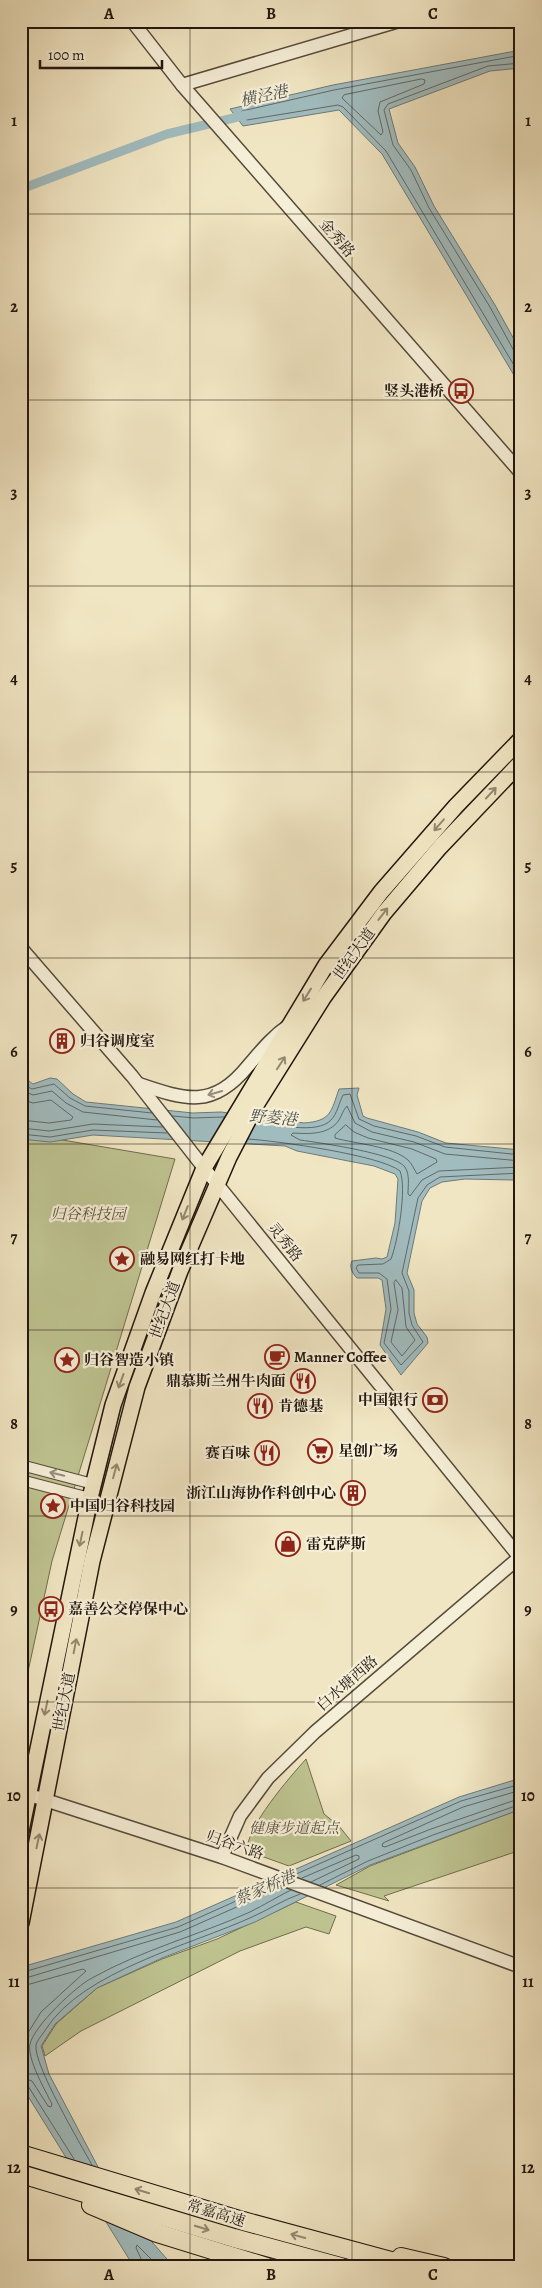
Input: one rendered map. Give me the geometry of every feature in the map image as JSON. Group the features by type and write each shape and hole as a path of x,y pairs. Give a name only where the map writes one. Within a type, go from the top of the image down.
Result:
{"highway":[{"name":"常嘉高速","path":"21,2154 243,2222 413,2267"},
{"name":"常嘉高速","path":"21,2175 234,2238 341,2267"},
{"path":"21,2175 157,2233 267,2267"},
{"path":"328,2244 363,2249 444,2267"}],"main road":[{"name":"世纪大道","path":"21,1923 92,1561 138,1387 180,1271 229,1157 251,1100 288,1026 326,965 381,892 456,806 521,739"},
{"name":"世纪大道","path":"21,1831 25,1794 91,1491 113,1405 152,1293 204,1168 219,1143 384,913 440,847 521,762"}],"street":[{"name":"金秀路","path":"132,21 156,49 182,85 521,473"},
{"path":"182,85 399,21"},
{"name":"灵秀路","path":"21,948 149,1097 217,1185 520,1558"},
{"path":"138,1084 172,1095 198,1098 222,1092 239,1078 272,1037 288,1026"},
{"path":"21,1465 91,1491"},
{"path":"21,1480 91,1491"},
{"name":"白水塘西路","path":"222,1857 240,1816 268,1778 315,1732 520,1558"},
{"name":"归谷六路","path":"25,1794 222,1857 521,1967"}],"green space":[{"name":"归谷科技园","path":"21,1133 175,1159 52,1561 21,1704"},
{"name":"健康步道起点","path":"306,1759 324,1814 339,1826 351,1841 289,1866 247,1851 249,1841 261,1816"},
{"path":"521,1809 521,1850 384,1896 389,1901 336,1885 370,1866"},
{"path":"296,1902 336,1916 329,1934 306,1927 240,1951 81,2031 45,2056 42,2046 56,2024 97,1988 162,1959 217,1939"}],"water":[{"path":"521,50 521,68 490,71 389,109 398,143 415,167 434,206 495,305 521,352 521,387 382,154 339,110 243,126 230,109 333,85"},
{"path":"21,1043 22,1066 29,1081 33,1084 50,1078 57,1079 73,1094 86,1102 193,1113 221,1112 304,1123 320,1120 329,1114 339,1089 359,1088 357,1095 363,1116 367,1118 418,1132 446,1143 521,1150 521,1178 513,1180 465,1179 442,1182 430,1188 422,1201 407,1273 414,1290 414,1313 417,1324 427,1337 428,1343 401,1375 380,1345 386,1309 382,1280 378,1278 357,1278 351,1268 352,1261 387,1257 395,1223 398,1179 395,1174 374,1166 297,1151 285,1146 93,1135 50,1142 21,1139"},
{"name":"蔡家桥港","path":"521,1778 521,1809 370,1865 255,1922 162,1958 97,1988 55,2024 41,2046 49,2074 116,2201 174,2267 134,2267 21,2085 21,1965 25,1966 176,1922 459,1797"}],"waterway":[{"name":"横泾港","path":"21,189 167,134 246,115"}],"place":[{"name":"竖头港桥","path":"461,391"},
{"name":"归谷调度室","path":"62,1041"},
{"name":"融易网红打卡地","path":"122,1259"},
{"name":"Manner Coffee","path":"277,1357"},
{"name":"归谷智造小镇","path":"67,1360"},
{"name":"鼎慕斯兰州牛肉面","path":"303,1381"},
{"name":"中国银行","path":"435,1400"},
{"name":"肯德基","path":"260,1406"},
{"name":"星创广场","path":"320,1451"},
{"name":"赛百味","path":"267,1453"},
{"name":"浙江山海协作科创中心","path":"353,1493"},
{"name":"中国归谷科技园","path":"53,1506"},
{"name":"雷克萨斯","path":"288,1544"},
{"name":"嘉善公交停保中心","path":"51,1609"}],"water label":[{"name":"野菱港","path":"273,1118"}]}
